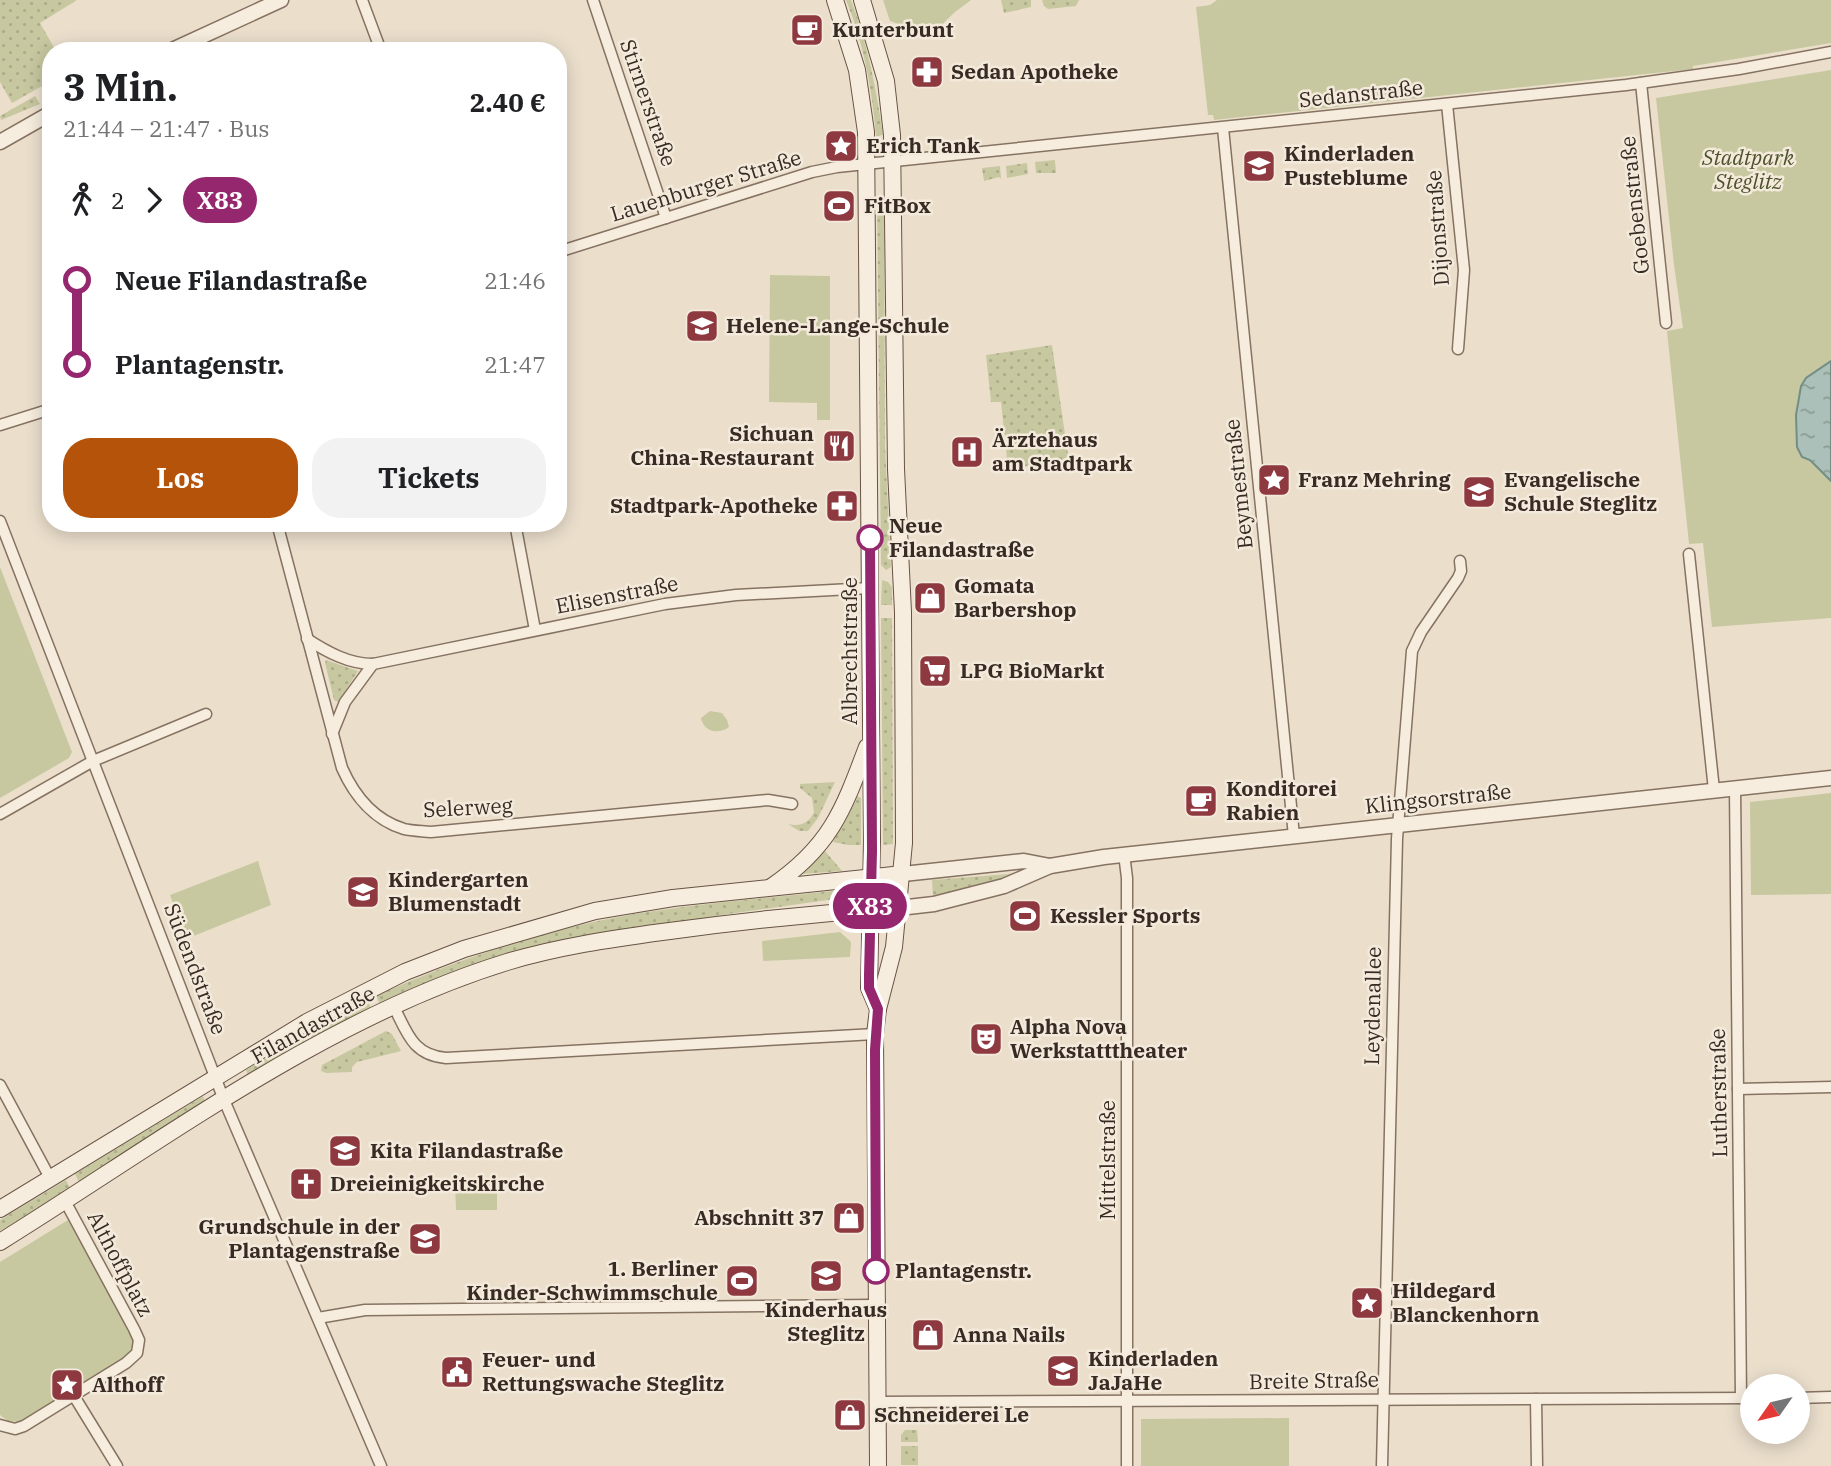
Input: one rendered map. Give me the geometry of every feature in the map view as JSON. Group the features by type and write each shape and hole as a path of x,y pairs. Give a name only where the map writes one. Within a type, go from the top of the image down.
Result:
{"main road":[{"name":"Albrechtstraße","path":"835,0 857,70 866,132 871,735 869,988 878,1009"},
{"name":"Albrechtstraße","path":"862,0 886,81 891,115 896,469 902,573 903,874 892,958 878,1009 875,1034 878,1466"},
{"path":"870,582 902,573"},
{"path":"767,889 786,877 814,852 830,833 850,794 871,735"},
{"path":"767,889 903,874"},
{"name":"Filandastraße","path":"0,1209 307,1022 405,972 503,937 595,911 673,898 767,889"},
{"path":"393,1005 509,961 600,941 739,921 898,908"},
{"name":"Filandastraße","path":"0,1242 305,1051 393,1005"}],"street":[{"path":"190,42 281,0"},
{"path":"362,0 378,42"},
{"name":"Stirnerstraße","path":"593,0 666,218"},
{"name":"Sedanstraße","path":"893,162 1642,83 1831,52"},
{"name":"Goebenstraße","path":"1642,83 1666,323"},
{"name":"Dijonstraße","path":"1447,104 1464,270 1458,349"},
{"path":"0,142 42,118"},
{"name":"Beymestraße","path":"1223,128 1294,836"},
{"name":"Lauenburger Straße","path":"567,249 812,172 893,162"},
{"path":"0,425 42,412"},
{"name":"Südendstraße","path":"0,521 224,1100 381,1466"},
{"name":"Selerweg","path":"279,532 342,768 361,801 380,817 403,829 431,832 768,800 792,804"},
{"path":"516,532 535,630"},
{"path":"1689,554 1714,790"},
{"name":"Leydenallee","path":"1382,1466 1398,824 1412,651 1421,632 1458,578 1461,571 1460,561"},
{"name":"Elisenstraße","path":"307,639 351,661 373,664 689,601 870,582"},
{"path":"332,734 349,695 373,664"},
{"path":"0,814 93,761 206,714"},
{"name":"Klingsorstraße","path":"898,908 933,904 1004,886 1050,866 1124,854 1831,778"},
{"name":"Lutherstraße","path":"1735,788 1738,1089 1745,1374"},
{"name":"Mittelstraße","path":"1124,854 1127,892 1127,1466"},
{"name":"Klingsorstraße","path":"903,874 1024,861 1050,866"},
{"name":"Filandastraße","path":"393,1005 418,1049 431,1056 446,1058 875,1034"},
{"path":"0,1085 50,1178"},
{"path":"1738,1089 1831,1087"},
{"name":"Althoffplatz","path":"0,1425 15,1429 24,1426 137,1353 139,1340 65,1201"},
{"path":"318,1318 365,1310 877,1305"},
{"path":"74,1396 117,1466"},
{"path":"1810,1398 1831,1397"},
{"name":"Breite Straße","path":"878,1402 1740,1398"},
{"path":"1536,1399 1536,1466"}],"green space":[{"path":"0,0 77,0 40,23 51,42 42,42 42,86 12,103 0,82"},
{"path":"846,0 851,0 867,50 883,135 876,136 866,67"},
{"path":"883,0 971,0 931,35 890,21"},
{"path":"1001,0 1031,0 1031,7 1004,13"},
{"path":"1042,0 1079,0 1076,6 1048,9"},
{"path":"1217,0 1831,0 1831,43 1693,66 1693,69 1214,120 1213,115 1208,115 1196,7 1210,5"},
{"name":"Stadtpark Steglitz","path":"1831,70 1831,618 1712,627 1703,543 1689,544 1667,331 1683,328 1656,98"},
{"path":"35,96 40,104 1,120 0,116"},
{"path":"1055,160 1056,173 1036,173 1035,162"},
{"path":"1027,163 1028,174 1007,178 1006,166"},
{"path":"1000,166 1001,179 999,177 984,181 982,168"},
{"path":"877,196 884,196 885,446 891,567 886,570 881,565"},
{"path":"770,275 830,276 830,420 817,420 817,403 769,402"},
{"path":"1052,345 1069,462 1008,468 1001,402 991,402 986,355"},
{"path":"0,567 72,752 69,758 0,798"},
{"path":"882,580 892,587 892,605 881,605"},
{"path":"881,618 892,618 893,844 883,845"},
{"path":"326,660 358,671 338,702 334,700"},
{"path":"710,711 722,713 729,727 716,731 708,729 701,718"},
{"path":"835,782 818,818 808,831 799,831 788,824 804,823 814,812 812,798 800,788 800,784"},
{"path":"1831,793 1831,894 1751,895 1750,802"},
{"path":"857,796 861,798 861,845 833,842"},
{"path":"825,851 842,871 802,874 802,871"},
{"path":"258,861 271,905 186,939 183,924 180,924 170,895"},
{"path":"1022,871 1023,875 933,897 932,880"},
{"path":"842,890 842,898 693,921 403,994 380,1004 376,996 485,953 598,921 689,906"},
{"path":"840,932 851,942 850,957 763,961 762,941"},
{"path":"367,1000 371,1008 249,1078 246,1070 300,1036"},
{"path":"386,1031 392,1034 401,1051 357,1062 352,1067 352,1072 321,1071 322,1065"},
{"path":"203,1096 206,1104 79,1182 75,1174"},
{"path":"66,1180 70,1188 0,1231 0,1220"},
{"path":"455,1183 497,1183 497,1210 456,1210"},
{"path":"68,1220 129,1329 134,1342 133,1348 129,1354 19,1422 8,1421 0,1415 0,1262"},
{"path":"1289,1418 1289,1466 1141,1466 1141,1419"},
{"path":"905,1430 917,1430 918,1442 901,1442 901,1435"},
{"path":"901,1446 918,1446 918,1465 901,1465"}],"water":[{"path":"1831,361 1831,481 1810,460 1802,457 1797,447 1796,415 1801,386 1806,378"}],"bus line":[{"name":"X83","path":"870,538 872,851 869,988 878,1009 875,1034 876,1271"}],"place":[{"name":"Kunterbunt","path":"807,30"},
{"name":"Sedan Apotheke","path":"927,72"},
{"name":"Erich Tank","path":"841,146"},
{"name":"Kinderladen Pusteblume","path":"1259,166"},
{"name":"FitBox","path":"839,206"},
{"name":"Helene-Lange-Schule","path":"702,326"},
{"name":"Sichuan China-Restaurant","path":"839,446"},
{"name":"Ärztehaus am Stadtpark","path":"967,452"},
{"name":"Franz Mehring","path":"1274,480"},
{"name":"Evangelische Schule Steglitz","path":"1479,492"},
{"name":"Stadtpark-Apotheke","path":"842,506"},
{"name":"Neue Filandastraße","path":"870,538"},
{"name":"Gomata Barbershop","path":"930,598"},
{"name":"LPG BioMarkt","path":"935,671"},
{"name":"Konditorei Rabien","path":"1201,801"},
{"name":"Kindergarten Blumenstadt","path":"363,892"},
{"name":"Kessler Sports","path":"1025,916"},
{"name":"Alpha Nova Werkstatttheater","path":"986,1039"},
{"name":"Kita Filandastraße","path":"345,1151"},
{"name":"Dreieinigkeitskirche","path":"306,1184"},
{"name":"Abschnitt 37","path":"849,1218"},
{"name":"Grundschule in der Plantagenstraße","path":"425,1239"},
{"name":"Plantagenstr.","path":"876,1271"},
{"name":"Kinderhaus Steglitz","path":"826,1276"},
{"name":"1. Berliner Kinder-Schwimmschule","path":"742,1281"},
{"name":"Hildegard Blanckenhorn","path":"1367,1303"},
{"name":"Anna Nails","path":"928,1335"},
{"name":"Kinderladen JaJaHe","path":"1063,1371"},
{"name":"Feuer- und Rettungswache Steglitz","path":"457,1372"},
{"name":"Althoff","path":"67,1385"},
{"name":"Schneiderei Le","path":"850,1415"}]}
